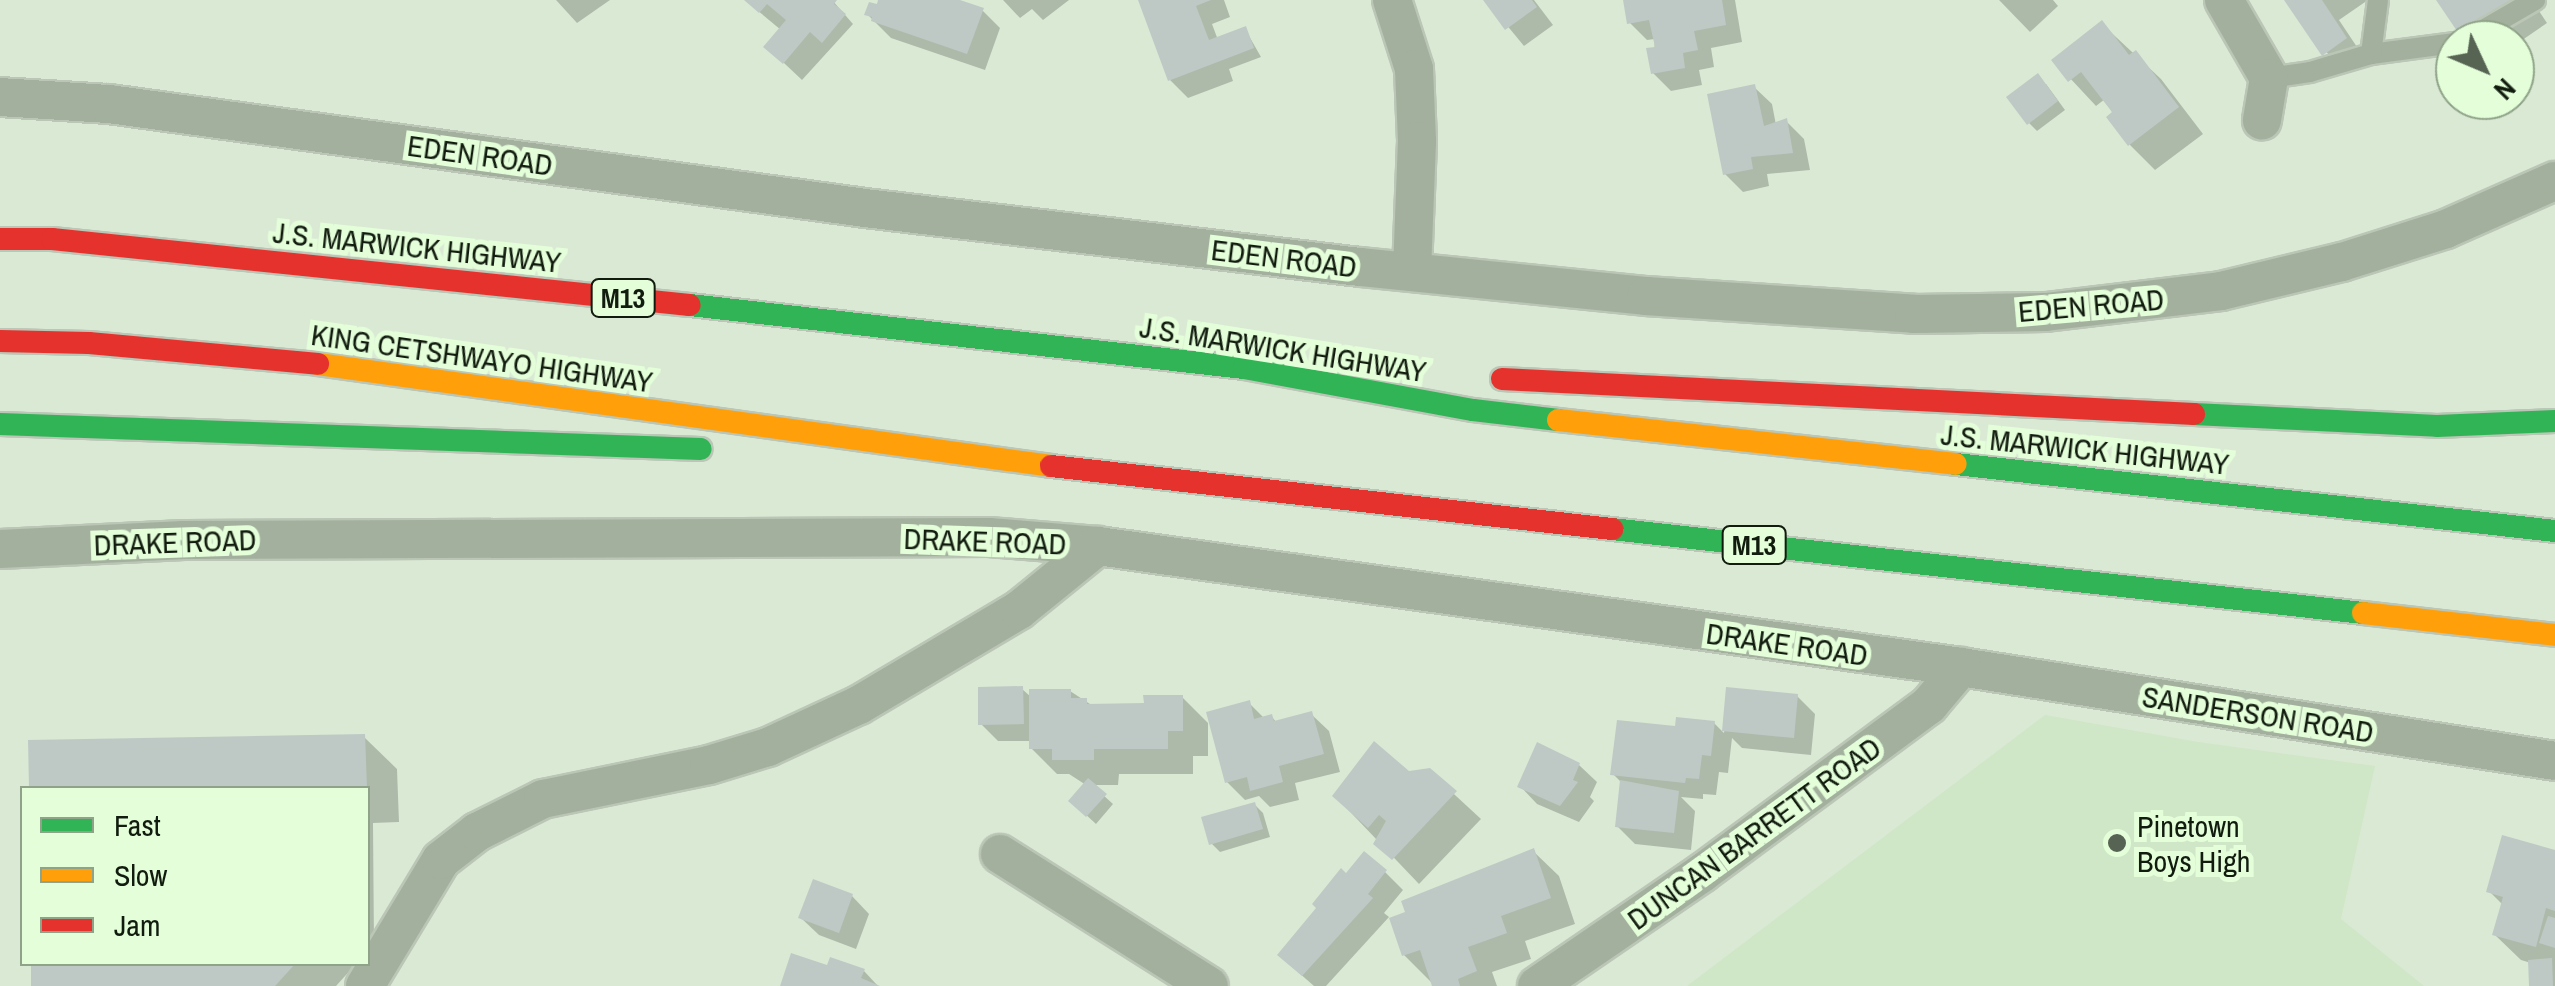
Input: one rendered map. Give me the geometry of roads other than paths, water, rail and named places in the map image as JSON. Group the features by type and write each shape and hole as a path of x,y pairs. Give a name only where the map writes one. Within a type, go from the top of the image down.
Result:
{"highway":[{"name":"J.S. MARWICK HIGHWAY","path":"0,238 52,239 604,296 1244,368 1473,410 2555,531"},
{"name":"KING CETSHWAYO HIGHWAY","path":"0,340 90,343 287,360 954,455"},
{"path":"1244,368 1417,376"},
{"path":"1474,378 2438,426 2555,421"},
{"path":"0,424 721,450"},
{"path":"760,450 954,455"},
{"name":"M13","path":"954,455 2555,635"}],"street":[{"path":"1392,0 1414,69 1417,140 1412,271"},
{"path":"2224,0 2269,78 2262,120"},
{"name":"EDEN ROAD","path":"0,98 109,104 865,208 1412,271 1758,304 1914,314 2046,312 2221,291 2342,262 2446,230 2555,181"},
{"name":"DRAKE ROAD","path":"0,549 184,540 989,537 1098,546 1961,667"},
{"path":"365,986 441,860 477,832 543,799 709,765 768,747 859,705 950,654 1019,610 1098,546"},
{"name":"SANDERSON ROAD","path":"1961,667 2555,761"},
{"name":"DUNCAN BARRETT ROAD","path":"1537,986 1702,874 1928,705 1961,667"},
{"path":"1000,854 1209,986"}],"lane":[{"path":"2371,54 2378,0"},
{"path":"2501,20 2536,0"},
{"path":"2269,78 2310,72 2371,54 2435,46"}],"place":[{"name":"Pinetown Boys High","path":"2117,843"}]}
